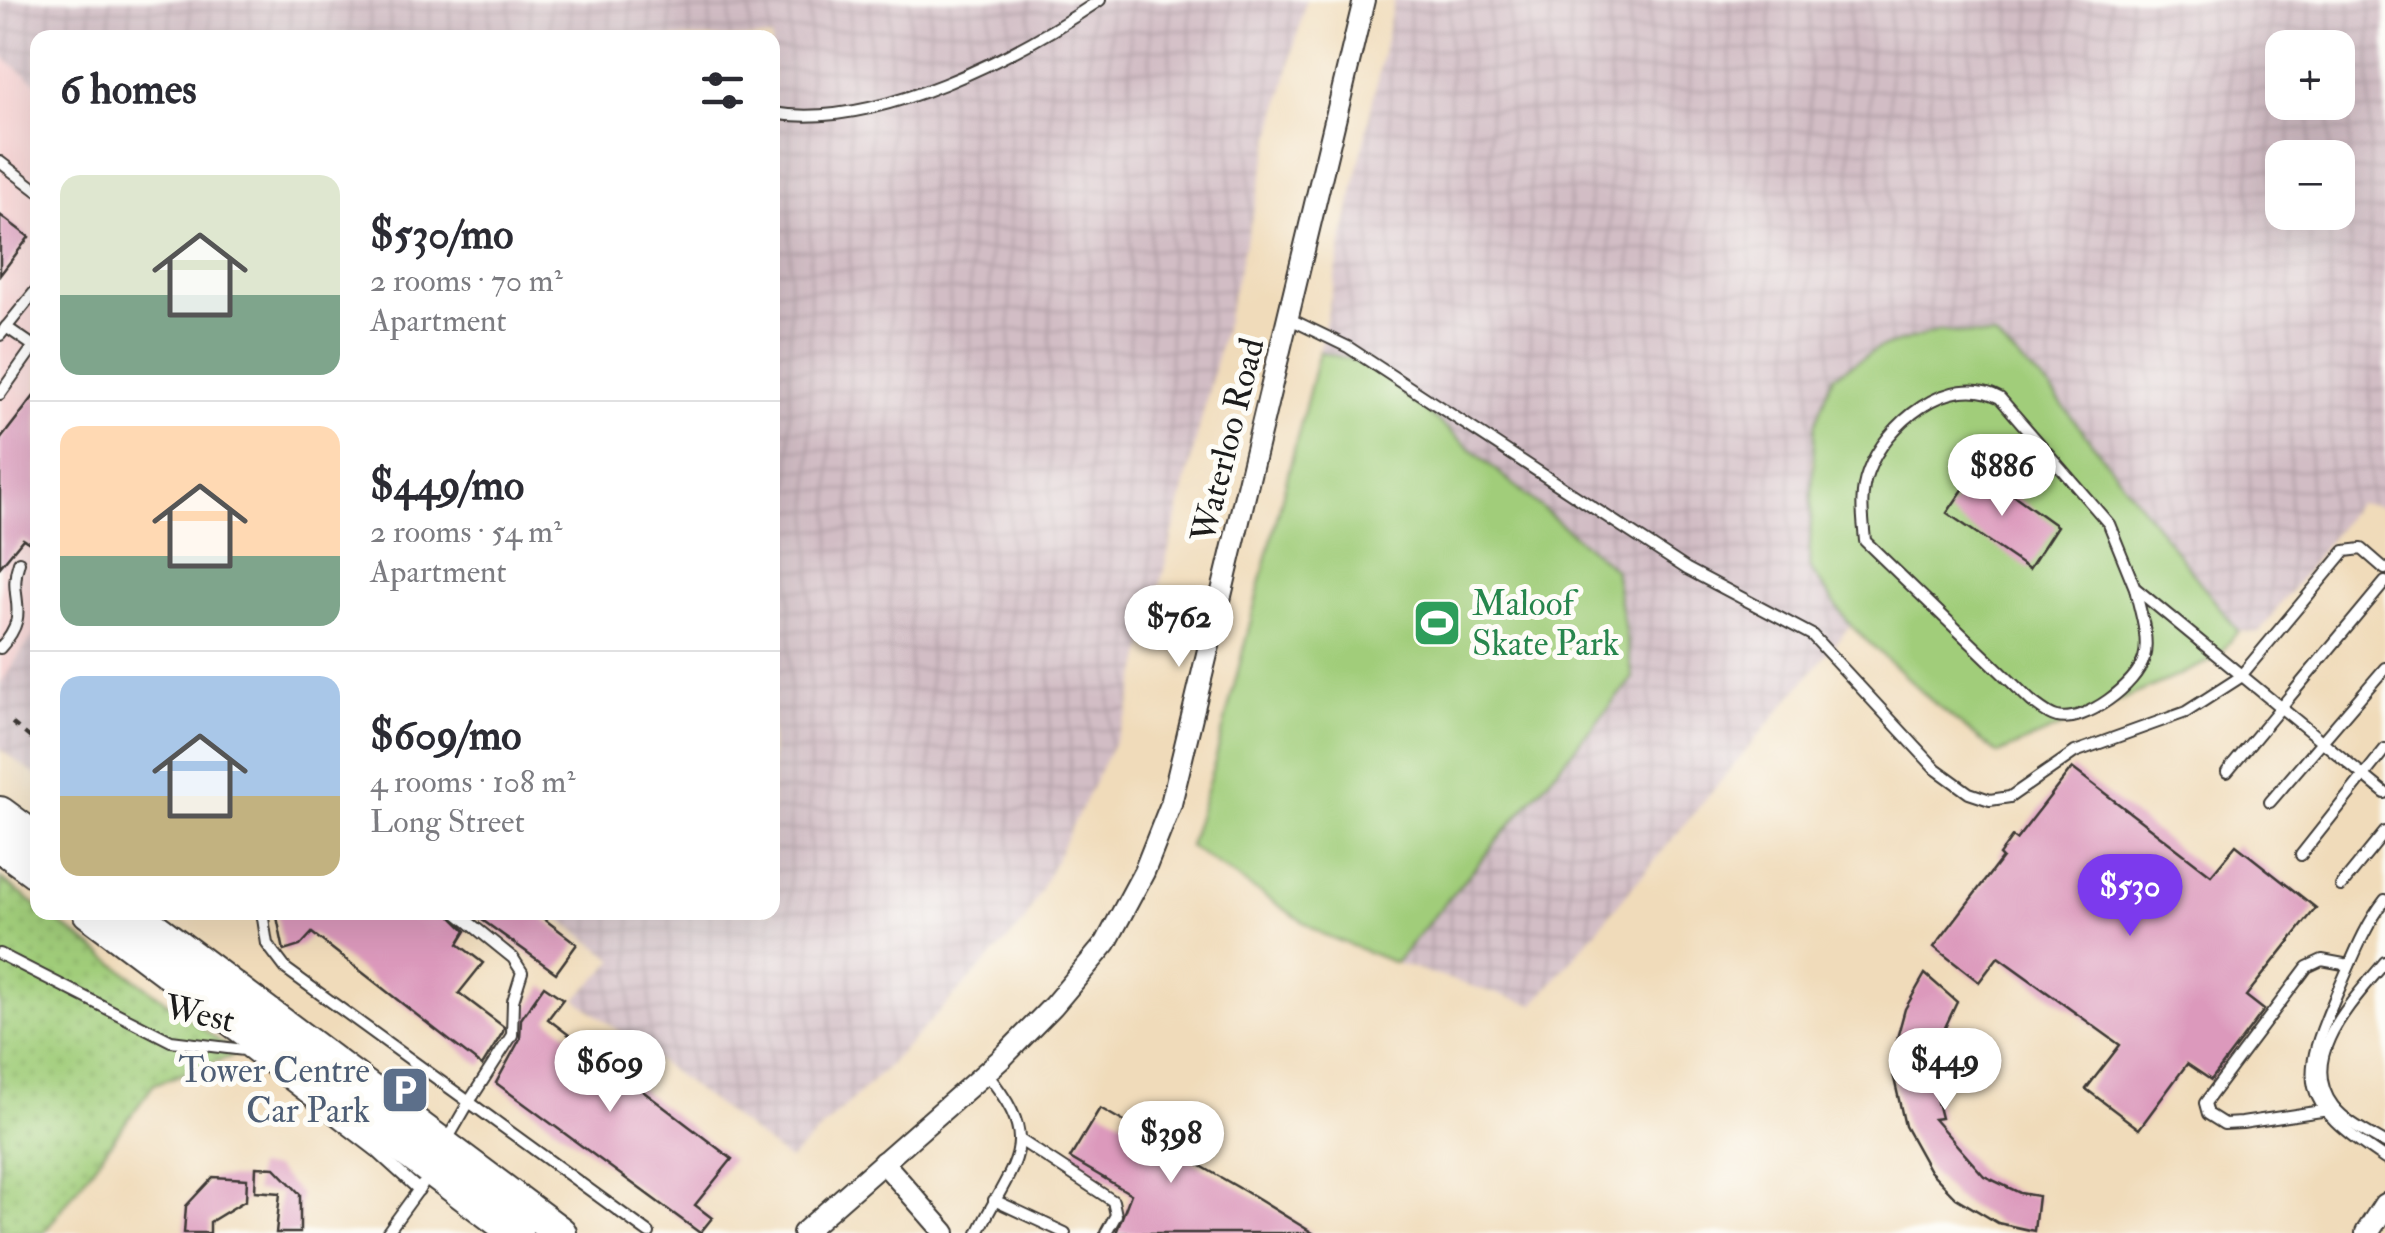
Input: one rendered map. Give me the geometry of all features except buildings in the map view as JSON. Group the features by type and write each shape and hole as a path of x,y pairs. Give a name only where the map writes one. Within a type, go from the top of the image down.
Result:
{"highway":[{"path":"0,812 30,835"},
{"path":"0,845 30,868"},
{"path":"100,920 516,1233"},
{"path":"141,920 432,1170 560,1233"}],"street":[{"name":"Waterloo Road","path":"803,1233 986,1072 1052,1006 1106,943 1158,838 1172,804 1364,0"},
{"path":"883,1162 945,1233"},
{"path":"2367,1233 2385,1205"}],"lane":[{"path":"780,114 801,116 845,110 910,96 964,78 1056,30 1100,0"},
{"path":"0,162 30,185"},
{"path":"30,298 3,331 30,345"},
{"path":"1290,319 1348,347 1687,570 1812,635 1936,769 1970,793 1990,800 2010,797 2075,752 2186,712 2239,678 2346,551 2362,549 2385,570"},
{"path":"0,394 30,356"},
{"path":"2135,588 2145,637 2144,660 2107,703 2071,717 2057,717 2030,700 1866,541 1862,494 1868,471 1895,432 1926,402 1960,392 1989,392 2000,398 2109,524 2135,588 2239,678 2385,793"},
{"path":"0,648 18,625 21,607 14,582 19,562"},
{"path":"2227,772 2385,582"},
{"path":"2270,802 2385,668"},
{"path":"2301,855 2385,750"},
{"path":"2341,886 2385,832"},
{"path":"2385,900 2350,965 2313,1051 2314,1089 2338,1128 2385,1159"},
{"path":"263,920 267,944 286,969 649,1233"},
{"path":"388,1233 432,1170 512,1035 513,1000 522,972 513,958 466,920"},
{"name":"West","path":"0,954 158,1036 187,1045 227,1044 244,1050 376,1151 432,1170"},
{"path":"2350,965 2322,960 2306,967 2204,1104 2208,1114 2224,1124 2330,1111 2385,1143"},
{"path":"2330,1111 2324,1087 2324,1048 2385,962"},
{"path":"978,1233 1020,1140 1009,1102 986,1072"},
{"path":"1020,1140 1113,1201 1116,1215 1106,1233"},
{"path":"994,1200 1065,1233"}],"path":[{"path":"12,723 30,738"}],"shaded area":[{"path":"0,0 1306,0 1128,714 1024,923 882,1072 789,1160 576,999 615,960 562,920 780,920 780,30 30,30 30,78 0,55"},
{"path":"1394,0 2385,0 2385,508 2357,503 2259,633 2238,631 2050,389 1939,331 1879,348 1833,376 1811,461 1815,506 1809,567 1851,625 1534,1005 1395,963 1633,678 1371,364 1319,352"},
{"path":"0,55 30,77 30,640 0,684"},
{"path":"30,640 30,771 0,749 0,684"}],"green space":[{"path":"1939,331 1995,337 2050,389 2238,631 2216,659 1998,754 1934,703 1851,626 1809,567 1815,426 1833,376 1879,348"},
{"name":"Maloof Skate Park","path":"1319,352 1370,364 1614,569 1633,678 1395,963 1322,934 1189,846 1215,761"},
{"path":"0,878 30,901 30,920 55,920 237,1054 154,1084 44,1233 0,1233"}],"place":[{"name":"Maloof Skate Park","path":"1437,623"},
{"name":"Tower Centre Car Park","path":"405,1090"}]}
